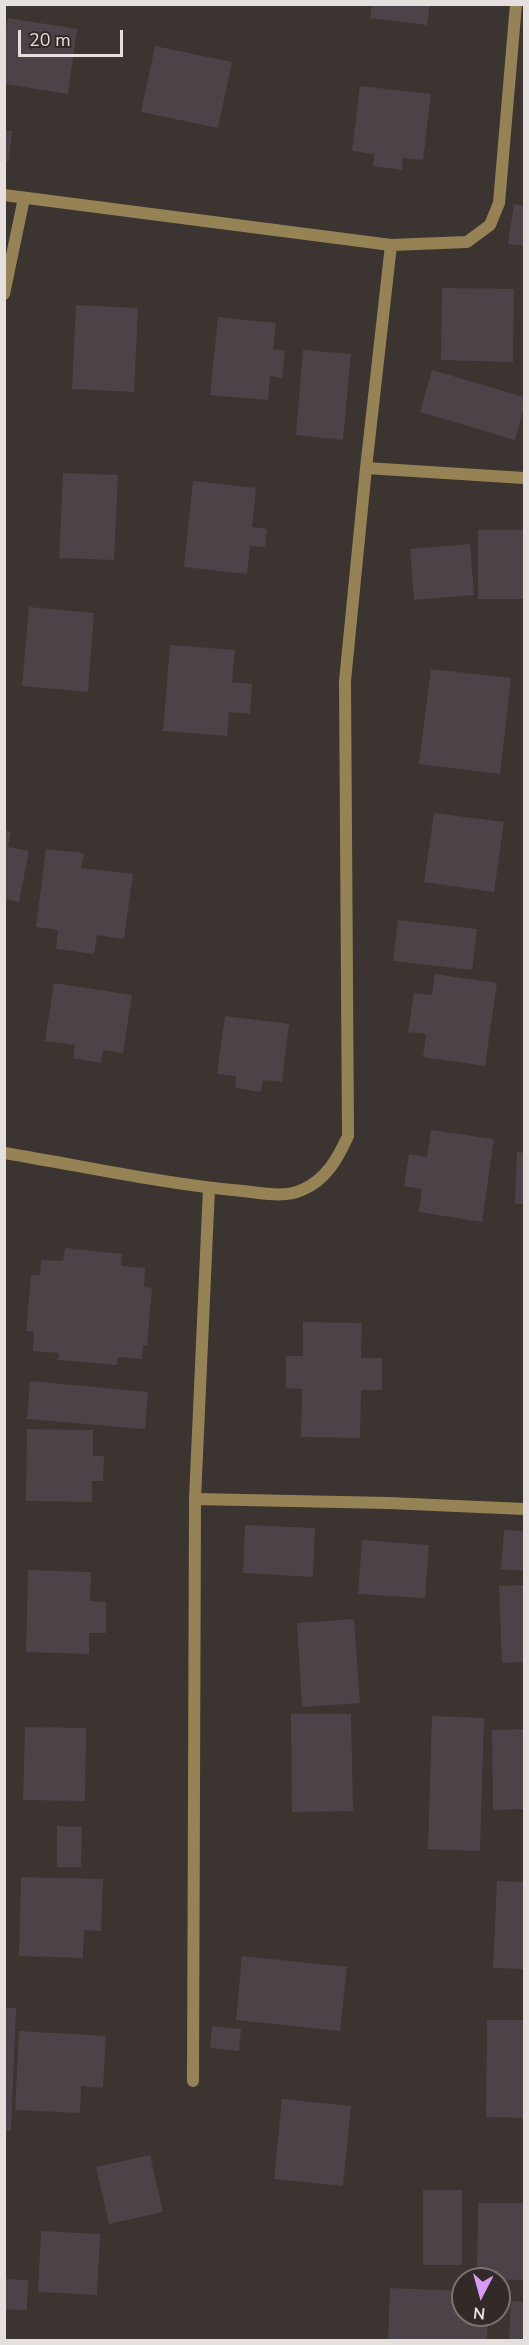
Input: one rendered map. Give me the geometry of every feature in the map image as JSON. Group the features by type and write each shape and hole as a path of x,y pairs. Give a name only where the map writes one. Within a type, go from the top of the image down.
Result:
{"street":[{"path":"4,195 391,245 467,242 490,225 499,203 516,4"},
{"path":"4,294 24,198"},
{"path":"4,1153 209,1188 278,1194 302,1191 323,1176 336,1161 348,1136 345,681 391,245"},
{"path":"366,468 525,478"},
{"path":"193,2081 195,1499 209,1188"},
{"path":"195,1499 389,1503 525,1509"}],"building":[{"path":"372,4 430,4 427,25 370,18"},
{"path":"8,18 77,29 68,94 4,84 4,40"},
{"path":"155,46 232,62 218,128 141,112"},
{"path":"360,86 431,94 423,160 403,158 402,170 373,166 374,154 352,151"},
{"path":"4,131 12,131 9,161 4,161"},
{"path":"514,204 524,206 524,246 508,244"},
{"path":"442,288 514,289 513,362 441,360"},
{"path":"76,305 138,308 134,392 72,389"},
{"path":"218,317 276,323 273,349 285,351 282,378 270,376 268,400 210,395"},
{"path":"303,350 351,354 343,440 296,435"},
{"path":"432,370 524,397 524,407 515,440 420,412"},
{"path":"63,473 118,475 114,560 59,558"},
{"path":"193,481 256,488 252,527 267,529 265,547 250,546 247,574 184,567"},
{"path":"478,530 524,530 524,599 478,599"},
{"path":"470,544 474,595 414,600 410,549"},
{"path":"29,607 94,613 88,692 22,686"},
{"path":"170,645 235,650 232,682 252,684 250,714 229,712 227,736 163,731"},
{"path":"431,669 511,678 500,774 419,764"},
{"path":"434,813 504,822 494,892 424,882"},
{"path":"4,830 11,832 8,847 29,851 19,902 4,899"},
{"path":"46,849 84,853 81,868 133,874 124,939 97,935 94,954 56,949 58,930 36,927"},
{"path":"398,920 477,929 472,970 393,961"},
{"path":"435,974 497,983 485,1066 423,1057 426,1034 408,1032 414,993 432,995"},
{"path":"54,983 132,995 123,1053 103,1050 101,1063 73,1058 75,1045 45,1041"},
{"path":"225,1016 289,1024 282,1082 263,1080 261,1092 235,1088 236,1076 217,1074"},
{"path":"431,1130 494,1139 482,1222 419,1212 422,1189 404,1186 409,1154 427,1157"},
{"path":"517,1152 524,1153 524,1204 515,1204"},
{"path":"65,1248 122,1254 121,1266 145,1268 144,1287 152,1288 147,1345 143,1345 142,1359 118,1357 117,1365 58,1360 59,1353 33,1351 34,1332 26,1331 31,1275 40,1275 41,1260 63,1261"},
{"path":"303,1322 362,1323 361,1358 382,1358 382,1390 361,1390 360,1438 301,1437 302,1389 286,1388 286,1356 303,1356"},
{"path":"30,1381 148,1392 145,1429 27,1419"},
{"path":"27,1429 93,1430 93,1456 104,1456 103,1481 92,1481 92,1502 26,1501"},
{"path":"245,1525 315,1528 313,1577 243,1573"},
{"path":"504,1530 524,1531 524,1571 501,1569"},
{"path":"362,1540 429,1545 425,1598 358,1594"},
{"path":"28,1570 91,1572 90,1601 106,1602 106,1633 89,1633 89,1654 26,1652"},
{"path":"524,1585 524,1662 502,1663 499,1586"},
{"path":"354,1619 360,1703 302,1707 297,1623"},
{"path":"291,1714 351,1714 353,1811 292,1812"},
{"path":"432,1716 484,1718 480,1851 428,1849"},
{"path":"25,1727 86,1728 85,1801 23,1800"},
{"path":"524,1729 524,1809 493,1810 492,1730"},
{"path":"57,1826 82,1827 81,1867 57,1867"},
{"path":"21,1877 103,1879 101,1931 84,1930 83,1958 19,1956"},
{"path":"497,1881 524,1882 524,1969 493,1968"},
{"path":"242,1956 347,1967 340,2031 236,2020"},
{"path":"4,2008 16,2008 11,2131 4,2131"},
{"path":"487,2020 524,2020 524,2118 486,2117"},
{"path":"212,2026 241,2029 239,2051 210,2048"},
{"path":"19,2031 106,2036 103,2088 81,2086 80,2113 15,2110"},
{"path":"282,2099 351,2106 343,2186 274,2179"},
{"path":"150,2155 163,2212 109,2224 96,2167"},
{"path":"423,2190 462,2190 462,2265 423,2265"},
{"path":"478,2203 524,2203 524,2280 511,2280 511,2267 477,2267"},
{"path":"41,2231 100,2234 97,2295 38,2292"},
{"path":"4,2279 28,2280 27,2310 4,2309"},
{"path":"390,2288 451,2291 451,2327 488,2327 487,2340 388,2340"},
{"path":"511,2301 524,2302 524,2340 509,2340"}]}
